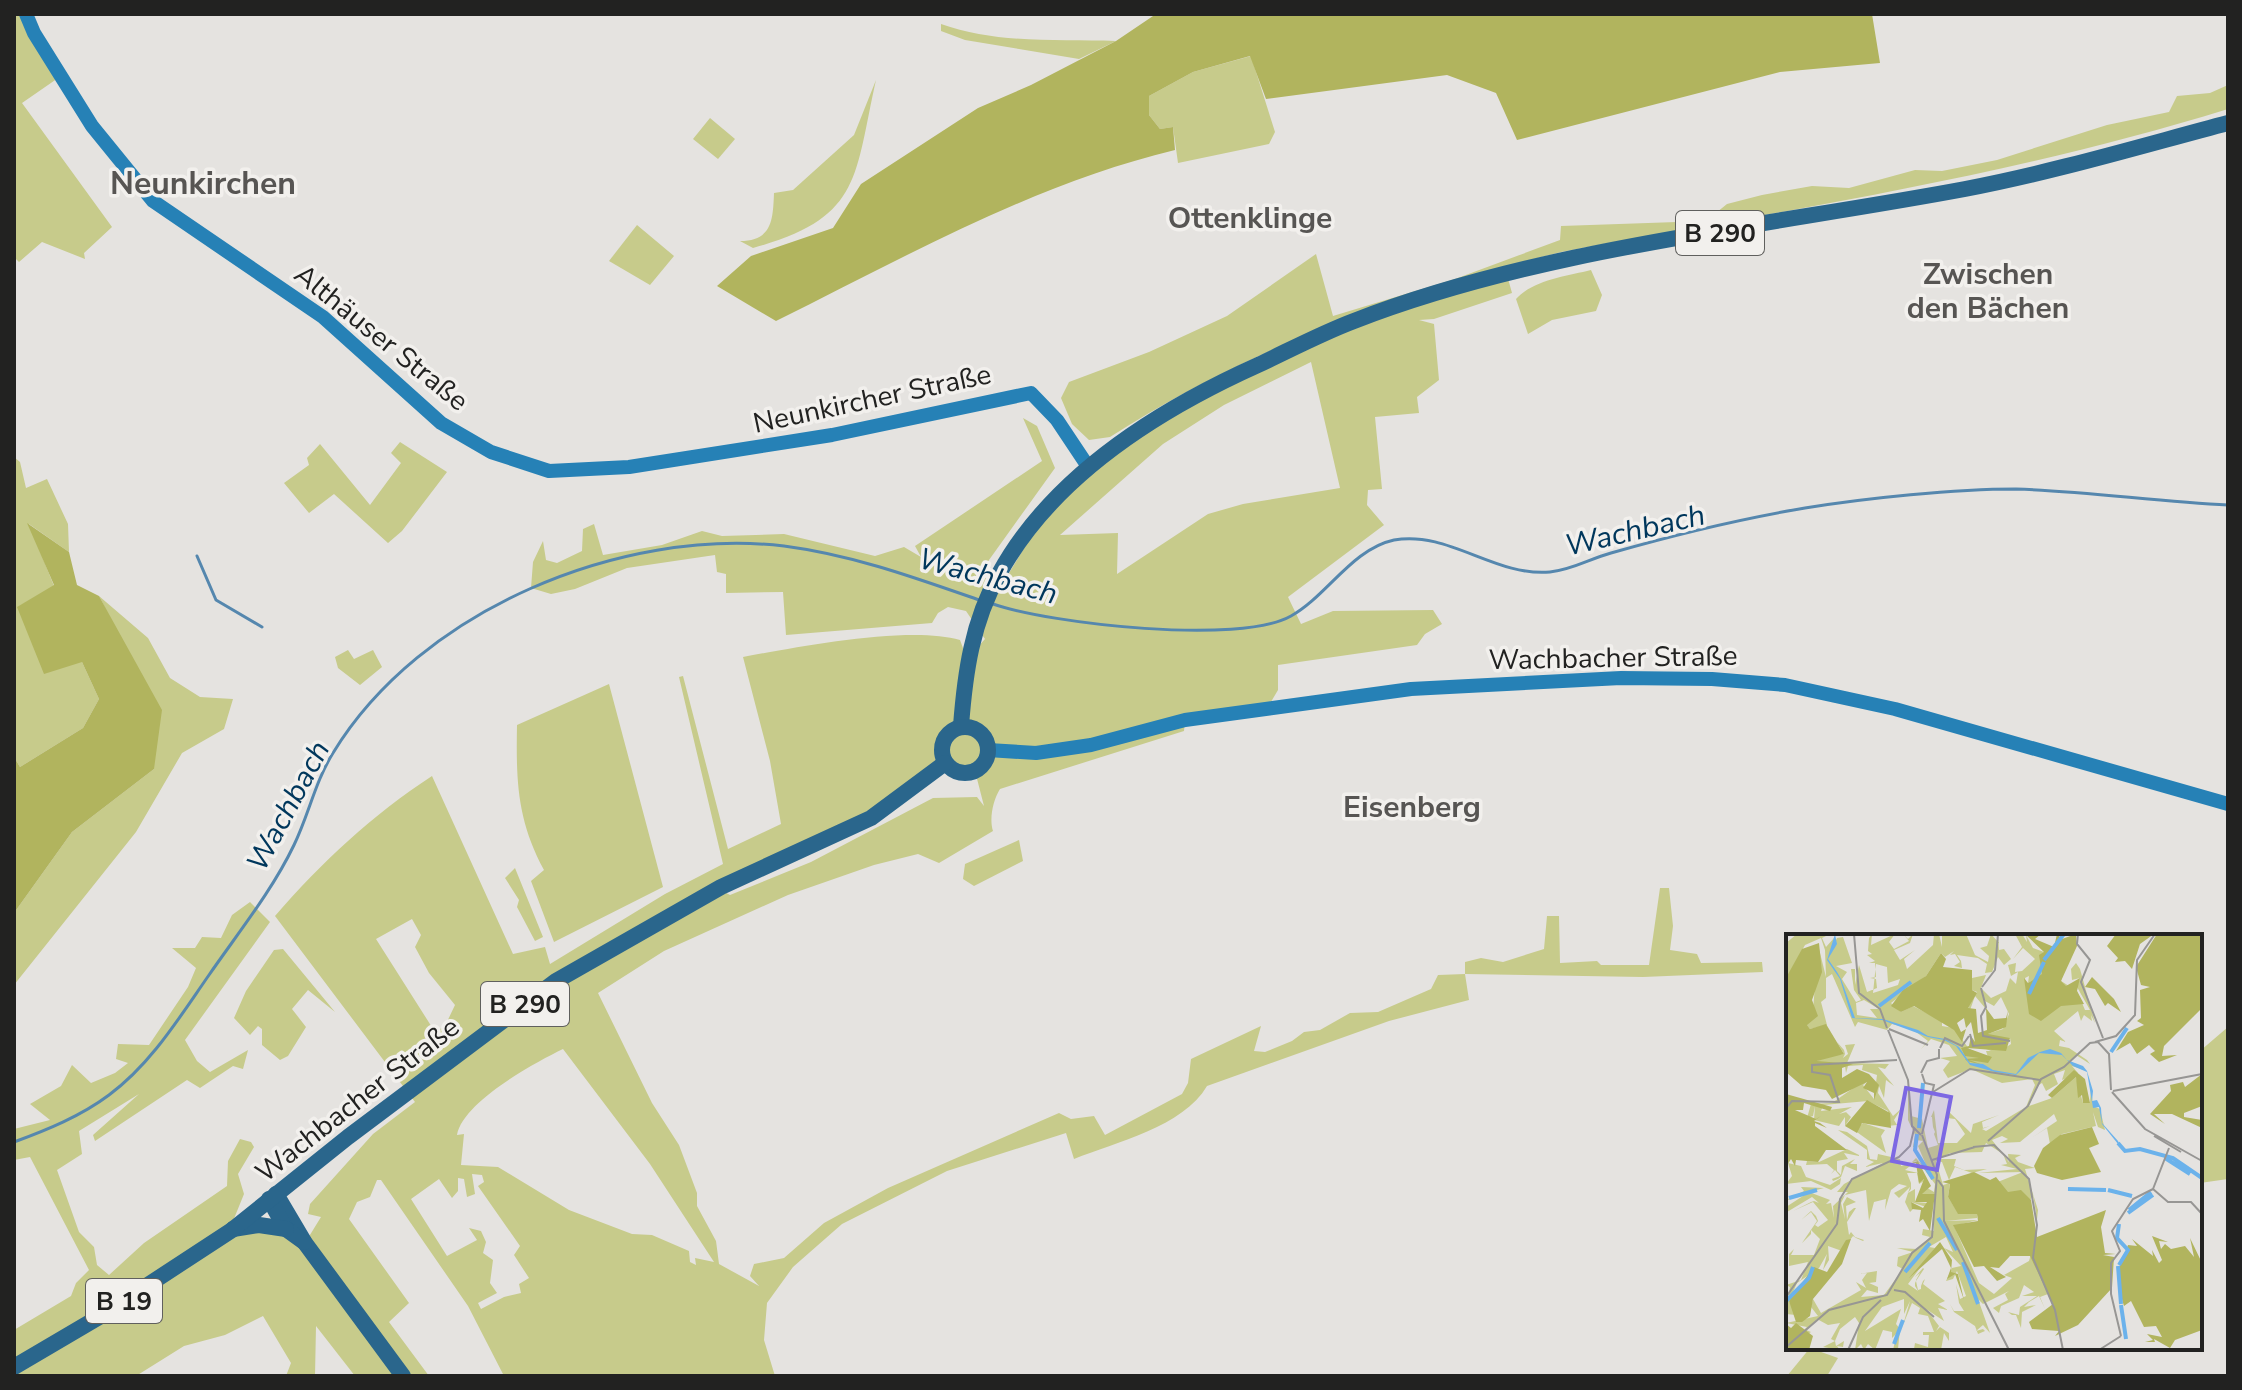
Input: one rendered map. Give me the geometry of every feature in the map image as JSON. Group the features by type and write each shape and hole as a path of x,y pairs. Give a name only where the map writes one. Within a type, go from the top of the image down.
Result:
{"main road":[{"name":"B 290","path":"945,763 943,742 949,732 961,726 967,660 997,577 1014,550 1049,507 1089,468 1138,430 1223,381 1354,321 1486,280 1564,261 2008,180 2228,123"},
{"path":"945,763 956,771 971,772 984,762 988,750 981,733 961,726"},
{"name":"Wachbacher Straße","path":"14,1367 99,1317 232,1230 272,1196 556,981 721,887 871,818 945,763"},
{"path":"289,1224 291,1195 301,1174"},
{"path":"272,1196 289,1224 403,1376"},
{"name":"B 19","path":"232,1230 289,1224"}],"street":[{"name":"Althäuser Straße","path":"26,14 34,33 92,126 153,201 323,317 441,423 491,452 549,471 629,467"},
{"name":"Neunkircher Straße","path":"629,467 820,438 1031,393 1057,420 1089,468"},
{"name":"Wachbacher Straße","path":"988,750 1036,753 1091,745 1185,720 1411,689 1621,678 1712,679 1785,685 1895,709 2228,804"}],"green space":[{"path":"14,14 26,14 61,76 22,103 112,227 84,253 85,259 42,242 19,262 14,257"},
{"path":"1156,14 1872,14 1880,63 1780,72 1517,140 1496,93 1447,75 1266,99 1250,56 1193,72 1149,96 1149,115 1160,129 1173,127 1175,150 1123,164 1021,202 776,321 717,286 751,256 833,228 861,184 978,108 1031,85 1116,41"},
{"path":"941,24 1005,38 1116,41 1079,59 965,40 941,31"},
{"path":"1251,56 1275,132 1269,144 1178,163 1173,127 1160,129 1149,115 1149,96 1193,72"},
{"path":"876,80 856,168 847,190 834,208 815,223 789,236 753,248 740,241 751,240 765,233 773,212 774,193 793,190 854,135"},
{"path":"2228,85 2228,109 2146,133 1897,190 1561,252 1443,286 1328,326 1272,350 1163,405 1110,437 1089,440 1072,424 1061,398 1069,382 1149,352 1227,316 1316,254 1333,316 1455,279 1560,240 1561,226 1706,221 1727,204 1762,195 1812,186 1849,188 1915,170 1942,171 1997,160 2107,125 2169,112 2177,96 2210,93"},
{"path":"710,118 735,139 718,159 693,139"},
{"path":"637,225 674,256 650,285 609,261"},
{"path":"1591,270 1602,295 1596,311 1552,320 1528,334 1516,299 1541,283"},
{"path":"1507,275 1512,293 1434,319 1419,320 1434,324 1439,380 1417,397 1419,413 1375,417 1382,489 1368,490 1367,505 1384,525 1288,597 1301,624 1333,611 1433,610 1442,624 1425,634 1417,645 1278,665 1278,690 1268,707 1185,720 1184,731 1000,789 992,810 993,831 939,863 918,854 874,865 788,895 664,951 598,993 652,1103 679,1145 697,1193 697,1206 716,1241 719,1264 759,1286 750,1276 754,1264 784,1258 824,1223 888,1188 1059,1113 1071,1119 1094,1116 1105,1135 1182,1094 1188,1083 1191,1059 1261,1026 1254,1051 1265,1052 1292,1041 1304,1032 1320,1030 1350,1013 1378,1012 1431,989 1438,975 1465,974 1469,1000 1389,1021 1207,1086 1196,1100 1165,1123 1074,1159 1066,1133 947,1171 842,1224 793,1267 767,1303 764,1340 775,1376 504,1376 468,1306 381,1180 377,1180 370,1197 357,1202 349,1219 409,1303 389,1322 429,1376 355,1376 316,1326 315,1376 286,1376 291,1363 263,1316 225,1335 184,1346 136,1376 14,1376 14,1330 71,1296 76,1283 89,1270 30,1157 14,1160 14,1129 50,1120 30,1104 61,1086 72,1065 91,1083 115,1073 128,1063 116,1059 118,1044 149,1045 188,987 196,968 172,948 195,948 202,937 221,938 232,915 250,902 270,922 185,1040 197,1061 210,1072 248,1050 243,1069 233,1066 200,1088 187,1080 95,1141 93,1135 139,1094 79,1131 82,1154 57,1170 79,1232 94,1247 97,1265 109,1275 144,1243 227,1186 228,1161 240,1139 251,1142 254,1147 238,1174 244,1194 231,1226 259,1225 305,1243 321,1217 308,1214 310,1204 373,1134 415,1102 275,916 349,840 410,791 432,776 513,954 545,947 550,964 665,894 723,864 679,677 683,676 728,849 781,824 770,761 743,657 853,639 913,635 960,640 967,659 985,639 966,611 948,607 938,613 932,623 786,635 783,592 726,593 726,574 717,572 715,555 627,568 575,589 551,594 531,588 533,562 543,541 546,560 557,563 582,551 583,529 594,524 603,555 662,545 702,531 722,536 784,534 875,556 904,547 921,557 915,546 1042,461 1023,418 1037,426 1055,468 989,560 982,577 1003,583 1049,507 1138,430 1354,321","holes":["1311,362 1340,488 1243,504 1208,514 1117,574 1118,533 1060,535 1163,444 1224,405","944,761 956,771 975,771 984,806 977,797 933,798 811,862 730,895 719,889 915,788","412,919 421,935 415,947 429,973 455,1005 445,1026 435,1032 376,939","563,1049 650,1164 714,1262 695,1258 696,1265 690,1262 689,1251 652,1235 632,1234 569,1210 498,1167 461,1165 464,1134 457,1135 462,1122 501,1085","472,1174 482,1175 484,1182 478,1186 520,1246 514,1255 529,1278 519,1284 521,1293 504,1297 481,1309 478,1303 497,1293 490,1283 493,1260 483,1253 486,1242 481,1231 469,1228 477,1240 447,1256 411,1199 439,1179 452,1198 458,1191 458,1178 464,1179 467,1197 475,1194"]},
{"path":"400,442 447,472 402,531 388,543 334,494 309,513 284,483 309,465 307,458 320,444 370,505 401,463 391,453"},
{"path":"14,457 20,462 26,488 47,479 68,524 69,552 29,524 54,586 18,607 82,662 99,699 83,728 20,767 14,757"},
{"path":"27,523 69,552 77,585 99,596 162,710 154,769 72,832 14,913 14,757 20,767 83,728 99,699 82,662 44,674 17,607 54,585"},
{"path":"99,596 148,638 170,678 200,697 233,699 224,729 182,753 136,832 14,985 14,913 72,832 154,769 115,627"},
{"path":"348,650 354,659 373,650 382,667 360,685 338,668 335,657"},
{"path":"609,684 663,887 554,942 531,881 544,870 523,817 517,764 517,725"},
{"path":"1019,840 1023,861 974,886 963,879 965,864"},
{"path":"515,868 543,937 535,941 517,907 519,900 505,878"},
{"path":"1660,888 1669,888 1673,926 1670,950 1697,954 1701,963 1762,962 1763,972 1643,977 1465,974 1465,962 1481,958 1503,962 1544,949 1547,916 1559,916 1560,963 1597,961 1601,965 1649,965"},
{"path":"283,949 335,1012 308,990 292,1009 306,1027 288,1056 280,1060 262,1045 262,1029 258,1026 250,1035 234,1018 246,991 274,950"},
{"path":"2228,1027 2228,1179 2202,1183 2202,1049"},
{"path":"1808,1350 1838,1358 1827,1376 1787,1376"}],"waterway":[{"name":"Wachbach","path":"993,604 1099,624 1190,630 1231,629 1266,625 1291,616 1365,553 1394,540 1433,541 1510,568 1550,572 1635,546 1732,522 1805,508 1910,495 2016,489 2228,505"},
{"name":"Wachbach","path":"14,1142 87,1110 124,1083 151,1055 276,879 333,753 371,702 417,658 471,620 530,589 593,565 657,550 721,544 784,546 835,555 982,601"},
{"path":"197,556 216,600 262,627"}],"district":[{"name":"Neunkirchen","path":"203,183"},
{"name":"Ottenklinge","path":"1250,218"},
{"name":"Zwischen den Bächen","path":"1988,291"},
{"name":"Eisenberg","path":"1412,807"}]}
